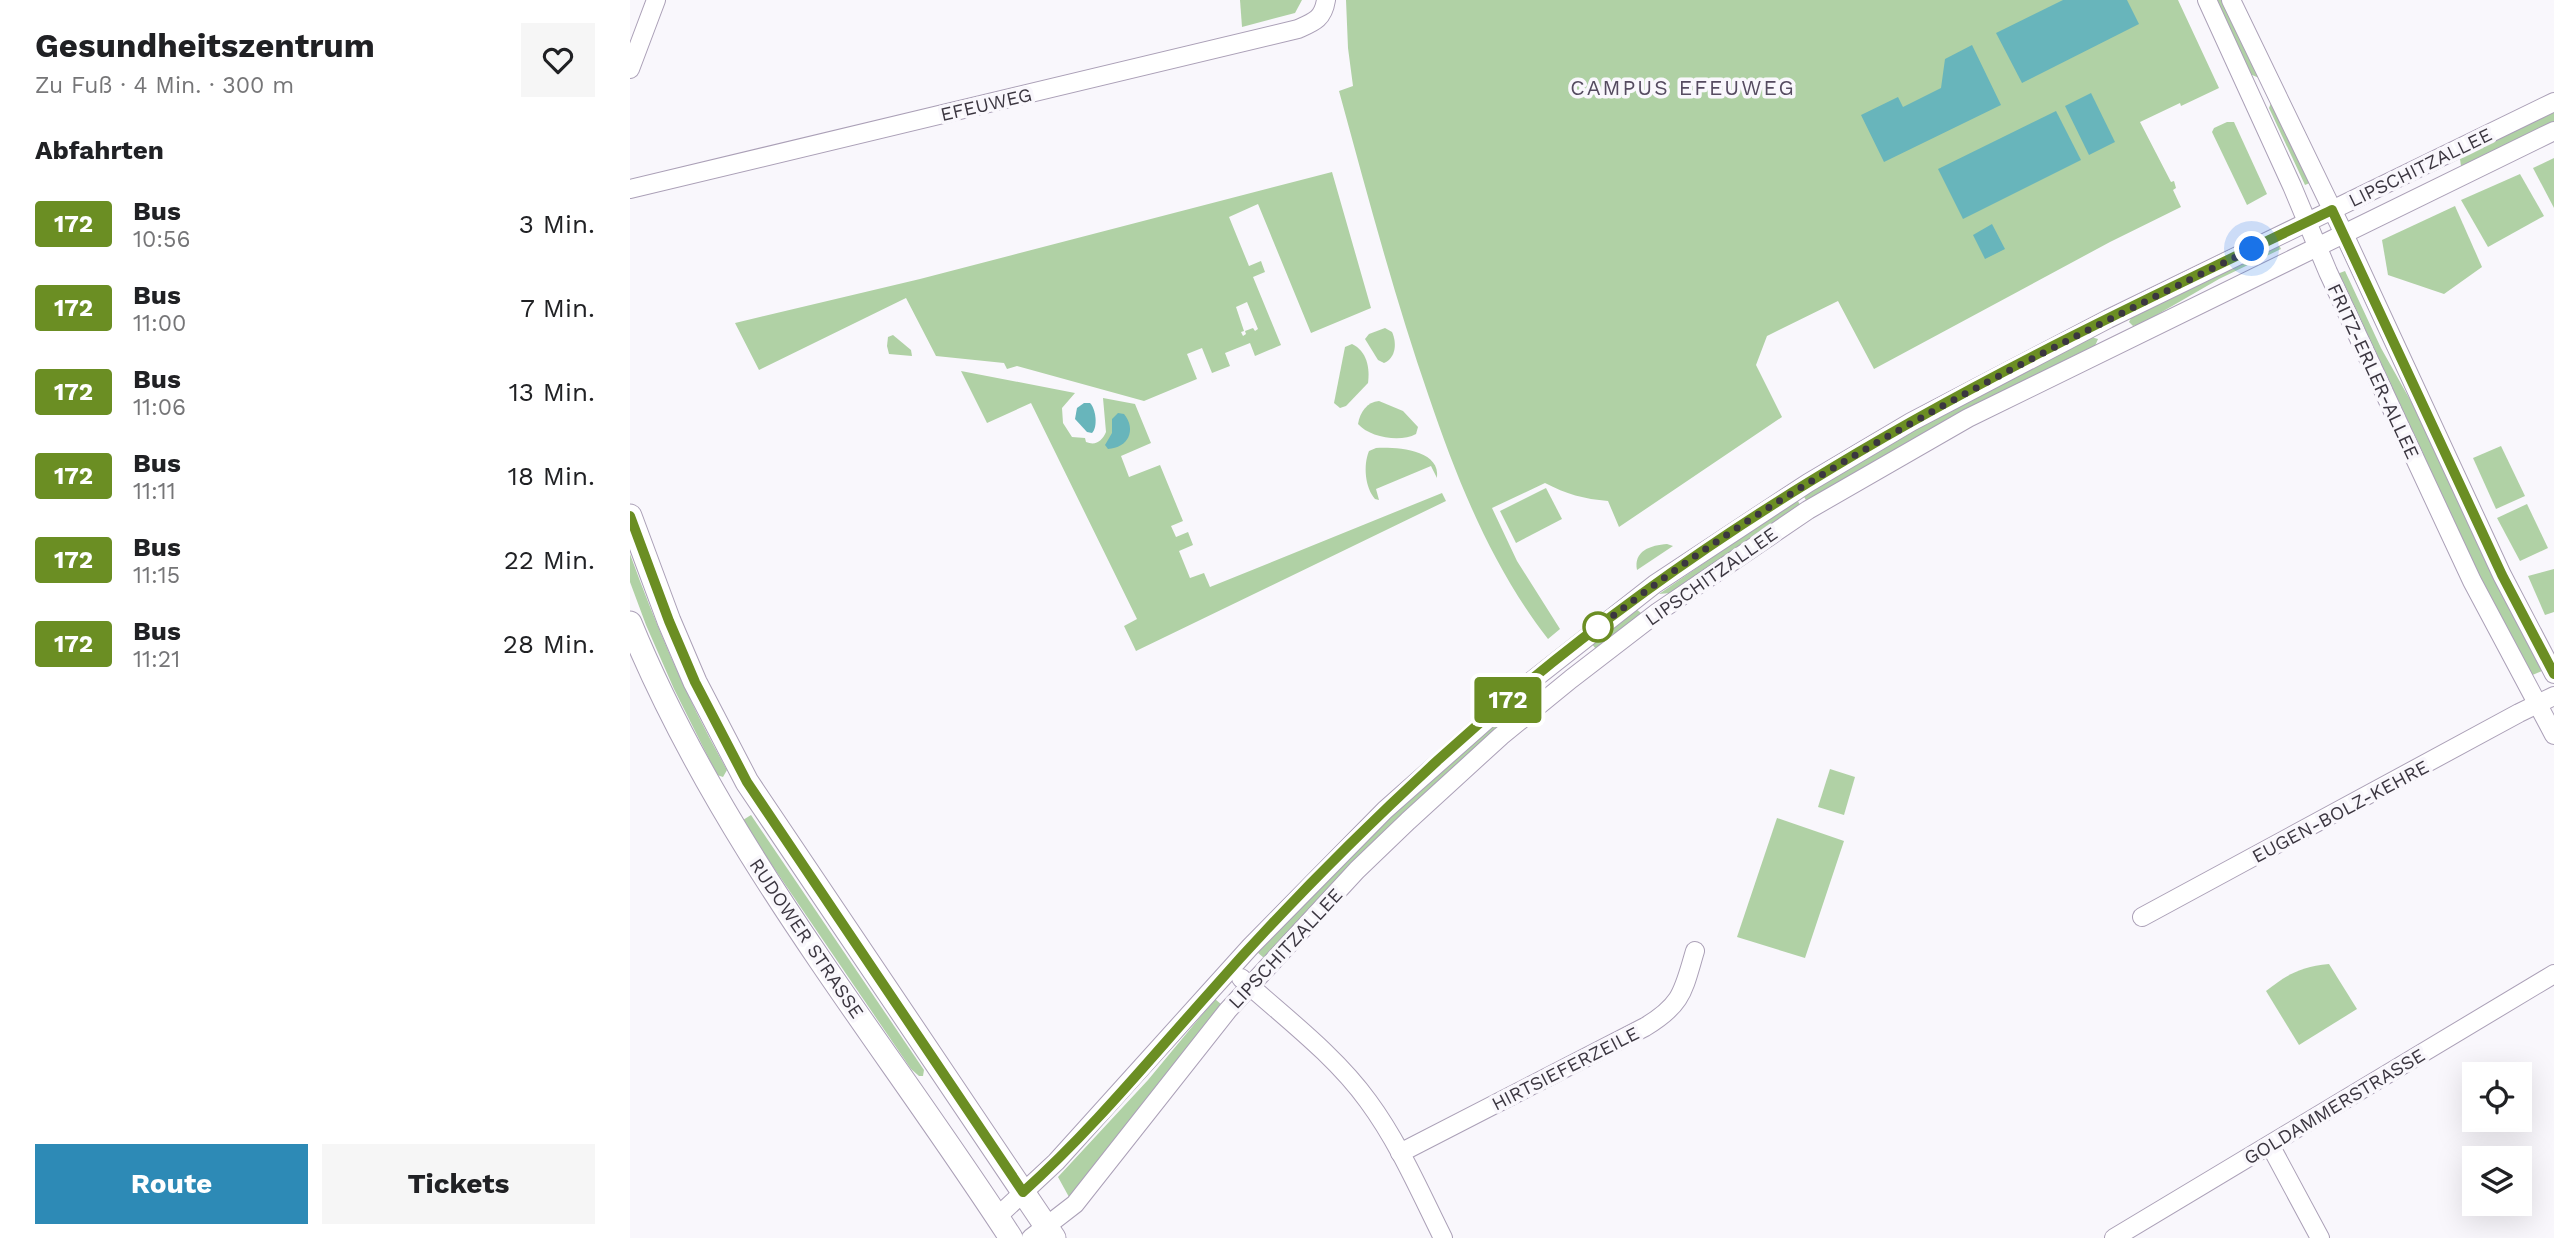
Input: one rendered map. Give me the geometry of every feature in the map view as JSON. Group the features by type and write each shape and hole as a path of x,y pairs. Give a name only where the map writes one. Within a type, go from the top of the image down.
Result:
{"main road":[{"name":"RUDOWER STRASSE","path":"630,516 695,682 747,782 1023,1192 1044,1234"},
{"name":"RUDOWER STRASSE","path":"630,623 656,685 716,797 780,902 1011,1238"},
{"path":"716,797 747,782"},
{"path":"915,1096 946,1076"}],"street":[{"path":"630,69 656,0"},
{"name":"EFEUWEG","path":"630,189 1298,29 1317,21 1322,15 1326,0"},
{"name":"FRITZ-ERLER-ALLEE","path":"2207,0 2317,247 2472,581 2554,735"},
{"name":"FRITZ-ERLER-ALLEE","path":"2231,0 2344,234 2491,552 2554,674"},
{"path":"2252,98 2272,89"},
{"name":"LIPSCHITZALLEE","path":"997,1217 1056,1162 1230,969 1385,810 1450,750 1556,661 1644,593 1771,506 1859,452 1967,392 2554,102"},
{"name":"LIPSCHITZALLEE","path":"1044,1234 1075,1204 1175,1074 1249,986 1313,916 1480,754 1658,612 1784,525 1886,463 2011,396 2554,131"},
{"path":"2442,156 2454,181"},
{"path":"2108,320 2120,342"},
{"path":"1644,593 1658,612"},
{"path":"1556,661 1571,679"},
{"name":"EUGEN-BOLZ-KEHRE","path":"2142,917 2554,696"},
{"name":"HIRTSIEFERZEILE","path":"1400,1153 1645,1027 1667,1013 1680,998 1695,951"},
{"path":"1230,969 1351,1080 1368,1101 1400,1153 1443,1238"},
{"name":"GOLDAMMERSTRASSE","path":"2114,1238 2554,975"},
{"path":"2270,1145 2320,1238"}],"green space":[{"path":"1240,0 1302,0 1295,13 1242,27"},
{"path":"1346,0 2178,0 2219,88 2140,122 2171,182 2174,181 2176,188 2173,190 2181,207 2110,242 1874,369 1838,301 1767,336 1756,365 1782,417 1619,527 1608,501 1575,495 1545,483 1492,508 1517,561 1560,629 1548,639 1510,583 1478,523 1440,429 1416,359 1339,91 1353,86"},
{"path":"2215,0 2224,0 2260,75 2259,78 2250,74"},
{"path":"2271,103 2312,182 2305,185 2269,108"},
{"path":"2554,110 2554,122 2464,167 2461,166 2460,159"},
{"path":"2234,122 2267,194 2247,205 2212,132 2214,128"},
{"path":"2554,158 2554,208 2533,168"},
{"path":"1332,172 1371,308 1311,333 1258,204 1229,217 1249,266 1261,261 1265,272 1253,277 1281,345 1255,356 1250,343 1225,353 1230,366 1212,373 1202,348 1187,354 1197,379 1144,401 1017,366 1007,369 1004,363 936,356 906,298 759,370 735,323 920,279","holes":["1247,302 1258,329 1245,331 1243,336 1241,332 1244,331 1236,307"]},
{"path":"2520,174 2544,216 2488,247 2461,200"},
{"path":"2455,206 2482,267 2444,294 2388,275 2382,240"},
{"path":"2278,243 2281,249 2219,279 2141,324 2133,326 2129,322 2132,316"},
{"path":"2345,271 2542,671 2530,676 2463,543 2337,274"},
{"path":"1385,328 1392,332 1395,345 1391,358 1384,363 1378,360 1365,339 1369,334"},
{"path":"893,335 911,350 912,356 889,354 888,337"},
{"path":"2091,337 2098,339 2095,346 1953,416 1807,502 1803,495 1880,448"},
{"path":"1352,344 1361,351 1366,361 1368,383 1346,406 1340,408 1334,403 1345,347"},
{"path":"961,371 1075,393 1062,408 1063,423 1072,437 1085,438 1086,442 1090,443 1098,442 1106,432 1103,398 1135,404 1151,443 1121,456 1129,477 1160,465 1183,521 1171,526 1176,537 1188,532 1193,545 1179,551 1190,578 1204,573 1210,587 1442,493 1446,501 1136,651 1124,626 1137,619 1031,403 987,423"},
{"path":"1379,401 1403,411 1418,427 1416,434 1394,438 1363,429 1358,424 1360,415 1371,403"},
{"path":"2501,446 2525,496 2496,509 2473,458"},
{"path":"1376,448 1405,449 1424,456 1432,461 1437,478 1431,466 1376,489 1379,500 1375,499 1367,483 1366,469 1369,451"},
{"path":"1546,488 1562,519 1516,543 1500,511"},
{"path":"1797,499 1800,505 1670,593 1659,594"},
{"path":"2527,504 2548,548 2520,561 2497,518"},
{"path":"1667,544 1673,546 1637,570 1636,563 1644,550"},
{"path":"630,554 674,664 727,770 723,777 717,775 646,625 630,582"},
{"path":"2554,569 2554,612 2545,615 2528,576"},
{"path":"1636,609 1641,613 1639,616 1596,649 1591,643"},
{"path":"1530,691 1535,697 1349,867 1264,958 1257,952 1387,819"},
{"path":"1830,769 1855,777 1844,815 1818,807"},
{"path":"751,815 924,1070 923,1076 911,1069 763,852 743,820"},
{"path":"1777,818 1844,841 1805,958 1737,937"},
{"path":"2329,964 2357,1009 2299,1045 2266,991 2295,972"},
{"path":"1215,999 1222,1005 1069,1197 1058,1177 1148,1080"}],"water":[{"path":"2063,0 2127,0 2139,24 2022,83 1996,33"},
{"path":"1972,45 2001,105 1884,162 1861,115 1898,97 1903,107 1941,88 1945,59"},
{"path":"2091,93 2115,142 2089,155 2065,106"},
{"path":"2056,111 2081,160 1963,219 1938,169"},
{"path":"1992,224 2005,249 1985,259 1973,235"},
{"path":"1084,403 1090,403 1095,414 1096,422 1092,433 1087,432 1075,419 1077,408"},
{"path":"1118,413 1124,414 1128,420 1130,432 1125,442 1108,449 1105,445 1112,433 1112,419"}],"bus line":[{"name":"172","path":"630,516 695,682 747,782 1023,1192 1056,1162 1251,946 1335,859 1446,753 1586,636 1694,557 1771,506 1911,422 2087,330 2332,210 2502,575 2554,674"}],"district":[{"name":"CAMPUS EFEUWEG","path":"1683,88"}],"route":[{"path":"1598,627 1596,629 1656,584 1771,506 1911,422 2087,330 2252,249"}]}
